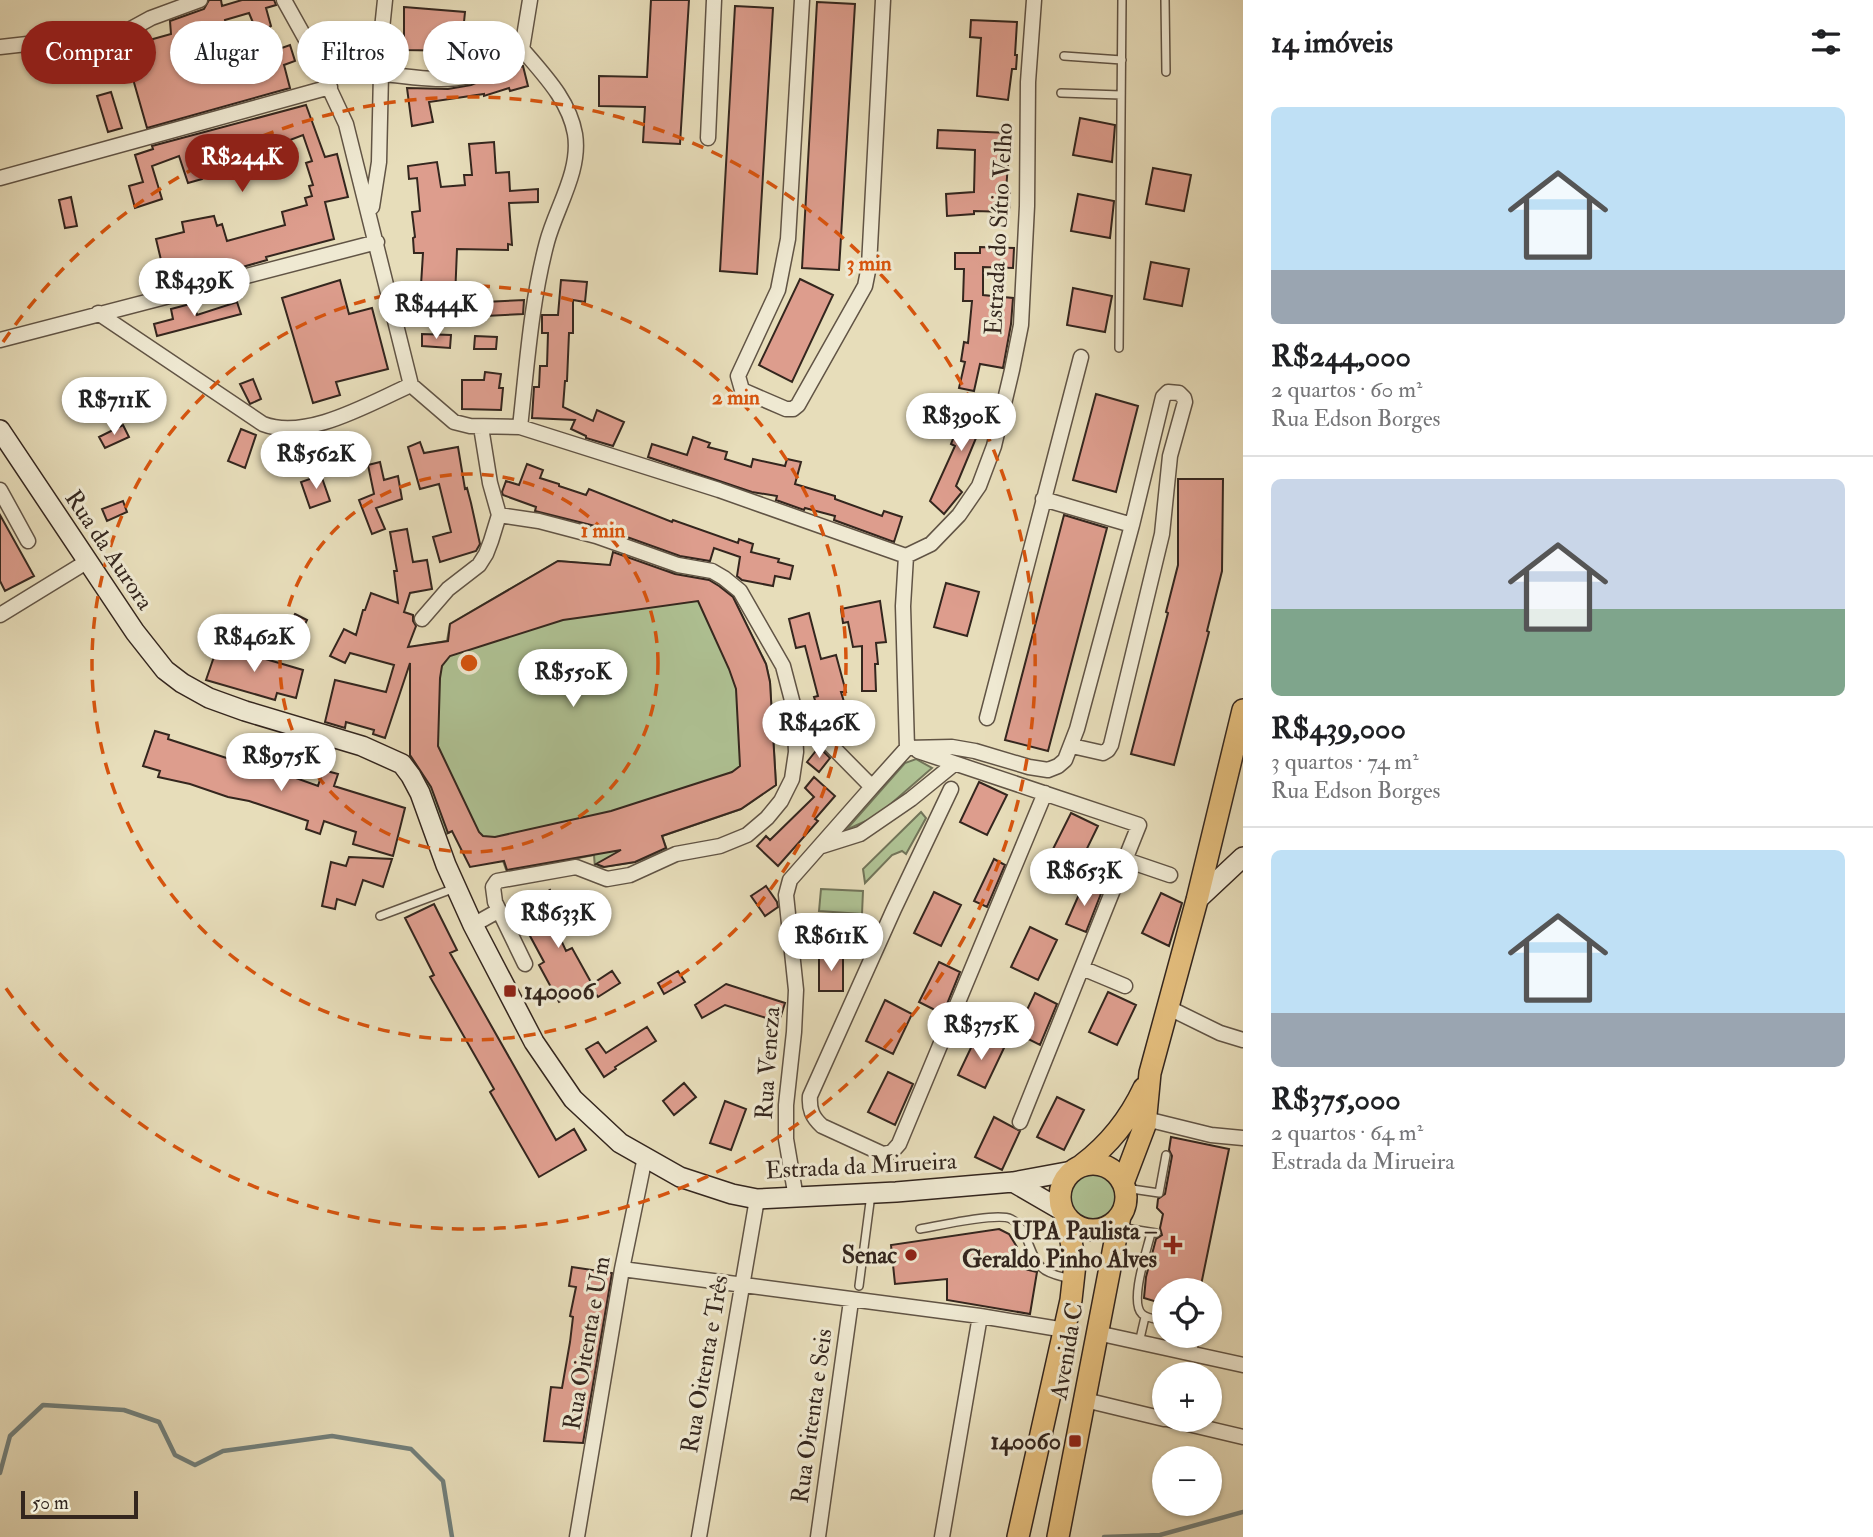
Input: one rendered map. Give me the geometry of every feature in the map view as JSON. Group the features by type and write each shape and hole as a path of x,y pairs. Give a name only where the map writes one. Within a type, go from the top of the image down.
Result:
{"main road":[{"name":"Rua da Aurora","path":"0,430 135,632 166,670 182,683 209,698 388,756"},
{"path":"1065,1215 1060,1200 1064,1179 1113,1139 1135,1107 1150,1073 1197,900 1243,710"},
{"name":"Estrada da Mirueira","path":"388,756 402,764 420,793 456,888 534,1042 573,1099 620,1143 680,1177 757,1199 870,1198 1013,1182 1101,1164 1111,1168 1124,1186"},
{"path":"1197,900 1243,857"},
{"path":"1013,1182 1082,1228 1090,1230 1119,1222 1125,1203 1124,1186 1146,1119 1150,1073"},
{"name":"Avenida C","path":"1018,1537 1065,1331 1074,1252 1065,1215"},
{"name":"Avenida C","path":"1058,1537 1119,1222"}],"street":[{"path":"0,47 115,34 200,0"},
{"path":"284,0 297,23"},
{"path":"383,21 385,0"},
{"path":"525,31 530,0"},
{"path":"708,138 714,0"},
{"path":"802,0 788,239 783,271 778,290 738,376 742,390 786,409 793,409 798,405 865,286 869,266 883,0"},
{"name":"Estrada do Sítio Velho","path":"906,556 931,544 959,515 979,486 995,446 1021,325 1027,206 1028,82 1034,0"},
{"path":"520,427 537,289 548,240 574,164 576,138 572,117 559,94 525,53"},
{"path":"328,84 346,124 411,385 454,422 481,427 520,427 719,490 906,556 903,606 907,748 872,786 794,708"},
{"path":"370,216 379,162 382,84"},
{"path":"0,178 330,87"},
{"path":"0,340 377,242"},
{"path":"98,313 263,424 276,429 310,428 411,385"},
{"path":"987,718 1081,357"},
{"path":"907,748 964,749 1048,770 1065,760 1072,746 1132,525 1163,397 1168,392 1179,393 1185,398 1185,402 1170,456 1162,534 1111,745 1103,753 1072,746"},
{"path":"422,619 449,589 479,565 486,554 499,515 490,483 481,427"},
{"path":"0,490 28,541"},
{"path":"1043,499 1132,525"},
{"path":"499,515 539,521 596,536 678,565 712,571 724,578 740,591 783,666 794,708 796,752 792,779 768,818 747,835 720,845 676,854 629,875 607,879 576,867 497,881 493,887 493,895 498,911 525,964"},
{"path":"0,615 88,561"},
{"path":"907,748 1139,825 1020,1122"},
{"path":"822,846 860,834 911,799 954,764"},
{"name":"Rua Veneza","path":"796,1198 786,1139 786,1105 796,990 786,895 790,880 872,786"},
{"path":"951,789 888,920 810,1096 809,1108 822,1126 883,1153 892,1152 899,1144 1045,793"},
{"path":"1126,860 1170,875"},
{"path":"473,925 498,911"},
{"path":"1082,968 1125,986"},
{"path":"1167,1007 1220,1033 1243,1040"},
{"path":"1146,1119 1211,1135 1243,1138"},
{"name":"Rua Oitenta e Um","path":"578,1537 622,1269 645,1157"},
{"name":"Rua Oitenta e Três","path":"699,1537 757,1199"},
{"path":"622,1269 1065,1331"},
{"name":"Rua Oitenta e Seis","path":"818,1537 851,1301"},
{"path":"942,1537 980,1317"},
{"path":"1097,1333 1243,1366"},
{"path":"1085,1400 1152,1416"},
{"path":"1221,1432 1243,1437"}],"lane":[{"path":"1119,348 1122,0"},
{"path":"1165,0 1166,72"},
{"path":"1064,56 1122,60"},
{"path":"1061,93 1121,95"},
{"path":"380,916 456,888"},
{"path":"1124,1186 1159,1193 1166,1155"},
{"path":"859,1286 870,1198"},
{"path":"920,1229 996,1216 1011,1218 1020,1225 1030,1251 1043,1269 1070,1278"},
{"path":"1119,1222 1153,1233 1136,1297 1140,1312 1152,1318"},
{"path":"1139,1343 1145,1317"},
{"path":"1192,1354 1193,1348"}],"green space":[{"path":"558,561 711,575 732,595 766,664 770,682 776,785 741,809 662,836 667,850 635,862 595,868 594,855 507,872 503,861 452,831 444,835 410,761 410,681 423,645 447,641 450,624"},
{"path":"916,759 932,768 877,816 846,830 905,763"},
{"path":"921,812 926,818 906,854 902,851 892,855 865,883 863,869"},
{"path":"821,889 863,891 862,914 819,911"},
{"path":"1091,1173 1109,1180 1116,1198 1109,1216 1091,1223 1073,1216 1066,1198 1073,1180"}],"building":[{"path":"209,0 221,0 222,6 242,0 274,0 276,5 266,8 270,21 252,21 249,13 225,21 170,21 204,9"},
{"path":"651,0 689,0 680,144 643,142 645,107 599,106 599,76 647,77"},
{"path":"817,2 855,4 839,270 802,268"},
{"path":"735,6 773,8 757,274 720,271"},
{"path":"404,7 465,12 464,21 423,21 423,50 409,50 409,21 404,21"},
{"path":"971,20 1017,22 1016,69 1012,69 1008,100 977,96 981,38 970,37"},
{"path":"170,34 170,84 283,84 283,48 290,45 295,61 284,65 290,88 147,128 134,84 156,84 156,38"},
{"path":"525,74 528,86 510,91 509,88 484,96 429,102 433,122 412,126 407,88 448,89 471,85 525,84"},
{"path":"111,92 122,128 108,132 97,96"},
{"path":"306,105 325,157 337,154 348,197 325,202 334,239 266,257 267,260 239,268 237,264 166,281 156,239 184,232 182,222 214,216 217,226 222,224 227,241 285,225 282,212 307,205 305,198 312,196 309,186 313,185 306,163 312,161 303,135 237,160 222,164 220,158 198,166 202,179 188,183 179,156 152,166 162,199 135,208 129,186 143,182 135,155 153,149 152,146"},
{"path":"1080,118 1115,125 1112,162 1073,155"},
{"path":"938,130 1010,133 1006,192 1010,192 1009,212 974,211 974,214 947,216 946,194 974,192 975,150 937,148"},
{"path":"494,142 496,173 509,172 510,191 538,189 538,202 509,203 512,245 508,244 508,250 457,249 455,298 459,298 461,317 417,320 416,301 420,301 423,253 414,253 412,212 420,211 417,178 409,179 408,166 437,162 441,187 465,185 464,175 472,175 469,144"},
{"path":"1153,168 1191,175 1184,211 1146,204"},
{"path":"1078,194 1114,201 1110,238 1071,231"},
{"path":"71,197 77,226 65,228 59,200"},
{"path":"980,247 1014,248 1013,268 983,267 983,295 1013,298 1003,368 980,364 974,391 959,388 965,362 961,361 964,342 968,343 972,301 963,301 964,269 955,269 955,253 980,253"},
{"path":"1151,262 1189,269 1182,306 1144,299"},
{"path":"800,279 833,295 792,382 759,365"},
{"path":"340,280 349,314 372,308 388,369 336,382 340,395 313,403 282,298"},
{"path":"561,280 587,282 585,302 573,300 573,333 569,333 563,407 593,421 597,410 624,422 613,446 586,438 571,429 575,420 532,418 534,387 539,387 540,366 547,366 548,333 542,333 542,315 558,315"},
{"path":"1073,288 1112,296 1105,332 1067,325"},
{"path":"524,300 523,314 485,316 484,302"},
{"path":"237,302 241,314 157,336 154,324 173,319 171,309 194,303 197,315"},
{"path":"422,334 451,335 450,348 422,346"},
{"path":"475,336 497,337 496,349 474,349"},
{"path":"485,372 501,374 501,410 462,409 462,380 484,380"},
{"path":"253,379 261,399 250,404 240,384"},
{"path":"128,394 134,406 116,415 110,403"},
{"path":"1096,394 1138,406 1116,492 1073,480"},
{"path":"972,395 992,401 984,427 981,426 956,486 962,492 944,514 930,501 955,446 951,444 959,424 963,426"},
{"path":"123,425 129,437 105,448 99,437"},
{"path":"241,429 256,435 245,468 228,461"},
{"path":"693,437 710,443 708,447 727,452 725,459 751,467 753,459 785,466 787,459 801,462 795,484 835,496 835,499 882,516 884,511 902,517 894,542 834,520 835,516 805,508 804,510 776,500 777,496 752,492 648,457 652,444 687,455"},
{"path":"420,442 424,453 458,447 465,489 467,488 480,544 476,551 440,562 433,537 451,532 439,484 420,489 408,447"},
{"path":"380,462 384,480 398,476 402,499 376,508 385,529 372,534 359,500 374,494 368,465"},
{"path":"527,464 543,470 540,478 559,486 586,495 589,489 672,522 673,520 738,543 739,539 753,544 751,552 779,559 778,562 793,566 790,579 775,576 773,586 742,580 737,576 740,557 714,548 710,561 680,556 599,527 535,511 536,507 503,495 502,492 506,481 519,485"},
{"path":"321,475 330,501 310,508 301,482"},
{"path":"1178,479 1223,479 1222,571 1174,765 1131,754 1178,565"},
{"path":"123,501 127,512 107,521 102,509"},
{"path":"0,515 34,576 5,591 0,581"},
{"path":"1064,515 1107,528 1048,751 1005,740"},
{"path":"407,529 413,562 427,560 432,589 410,593 404,612 413,615 416,626 408,647 448,641 450,624 558,561 610,565 613,552 675,574 709,580 719,586 733,597 766,664 770,682 776,785 741,809 662,836 666,848 635,862 604,867 596,864 621,850 507,870 504,861 470,867 452,831 448,833 431,787 410,755 410,663 385,738 373,734 374,730 346,722 345,728 325,722 335,680 386,692 394,665 350,653 345,663 330,656 344,629 356,635 371,593 398,603 394,571 397,571 390,532","holes":["698,601 736,689 740,766 732,772 611,811 495,837 483,836 438,746 440,678 442,666 450,656 563,620"]},
{"path":"946,583 979,592 967,636 934,627"},
{"path":"880,601 886,642 876,643 876,691 862,691 862,646 853,647 848,622 843,623 841,609"},
{"path":"809,613 821,659 836,655 846,692 841,692 845,705 819,713 814,697 818,696 805,646 796,648 789,619"},
{"path":"295,614 307,620 295,645 283,640"},
{"path":"218,645 303,670 296,698 277,693 275,700 206,680"},
{"path":"155,731 169,735 168,739 245,764 276,769 318,786 323,770 338,774 334,786 405,808 393,856 353,844 356,832 324,821 320,834 306,829 308,821 249,801 158,777 160,771 143,766"},
{"path":"819,747 830,758 819,772 807,762"},
{"path":"814,777 835,796 815,819 818,821 778,866 757,846 766,836 770,840 814,797 805,788"},
{"path":"979,782 1007,795 987,835 960,822"},
{"path":"1071,813 1098,826 1078,867 1051,853"},
{"path":"349,857 392,859 383,887 363,880 355,905 337,899 335,909 322,906 331,862 346,866"},
{"path":"994,859 1005,865 987,907 974,901"},
{"path":"1084,883 1102,891 1086,932 1066,924"},
{"path":"766,886 778,907 765,916 751,896"},
{"path":"550,890 567,920 555,927 566,951 572,948 592,984 612,971 620,983 598,997 590,985 559,1002 539,965 544,962 516,910"},
{"path":"934,892 961,905 941,946 914,933"},
{"path":"1161,893 1182,903 1169,946 1142,933"},
{"path":"434,904 457,950 450,953 556,1140 574,1129 586,1150 539,1177 490,1092 494,1089 430,977 434,975 405,918"},
{"path":"1030,927 1057,940 1038,980 1011,967"},
{"path":"819,955 843,955 843,991 819,991"},
{"path":"939,962 960,972 943,1014 919,1002"},
{"path":"678,971 685,982 664,994 658,983"},
{"path":"726,984 785,1003 779,1022 725,1005 702,1018 695,1005"},
{"path":"1108,992 1136,1005 1117,1045 1089,1032"},
{"path":"1035,993 1057,1004 1040,1045 1016,1033"},
{"path":"885,1000 912,1014 893,1054 866,1041"},
{"path":"647,1027 656,1041 604,1077 586,1049 598,1042 606,1053"},
{"path":"977,1035 1004,1048 985,1088 958,1075"},
{"path":"888,1072 913,1084 895,1125 868,1112"},
{"path":"684,1083 696,1097 674,1115 663,1101"},
{"path":"1057,1097 1084,1110 1064,1150 1037,1137"},
{"path":"725,1101 746,1109 731,1150 710,1143"},
{"path":"994,1117 1020,1131 1002,1170 975,1157"},
{"path":"1171,1137 1229,1149 1202,1278 1152,1278 1152,1300 1144,1298 1146,1277 1156,1239 1162,1235 1160,1228 1163,1214 1157,1208 1158,1199 1165,1194 1172,1156 1169,1150"},
{"path":"999,1229 1009,1234 1017,1247 1012,1266 1037,1272 1030,1314 947,1300 947,1279 895,1284 891,1245"},
{"path":"572,1267 612,1273 583,1443 544,1441 551,1387 562,1388 570,1342 573,1317 570,1316 576,1287 569,1286"}],"waterway":[{"path":"0,1473 10,1436 43,1405 124,1410 159,1422 175,1455 195,1465 223,1451 332,1436 411,1449 443,1481 452,1537"},
{"path":"1104,1537 1160,1535 1243,1512"}],"place":[{"name":"140006","path":"510,991"},
{"name":"UPA Paulista – Geraldo Pinho Alves","path":"1173,1245"},
{"name":"Senac","path":"911,1255"},
{"name":"140060","path":"1075,1441"}]}
